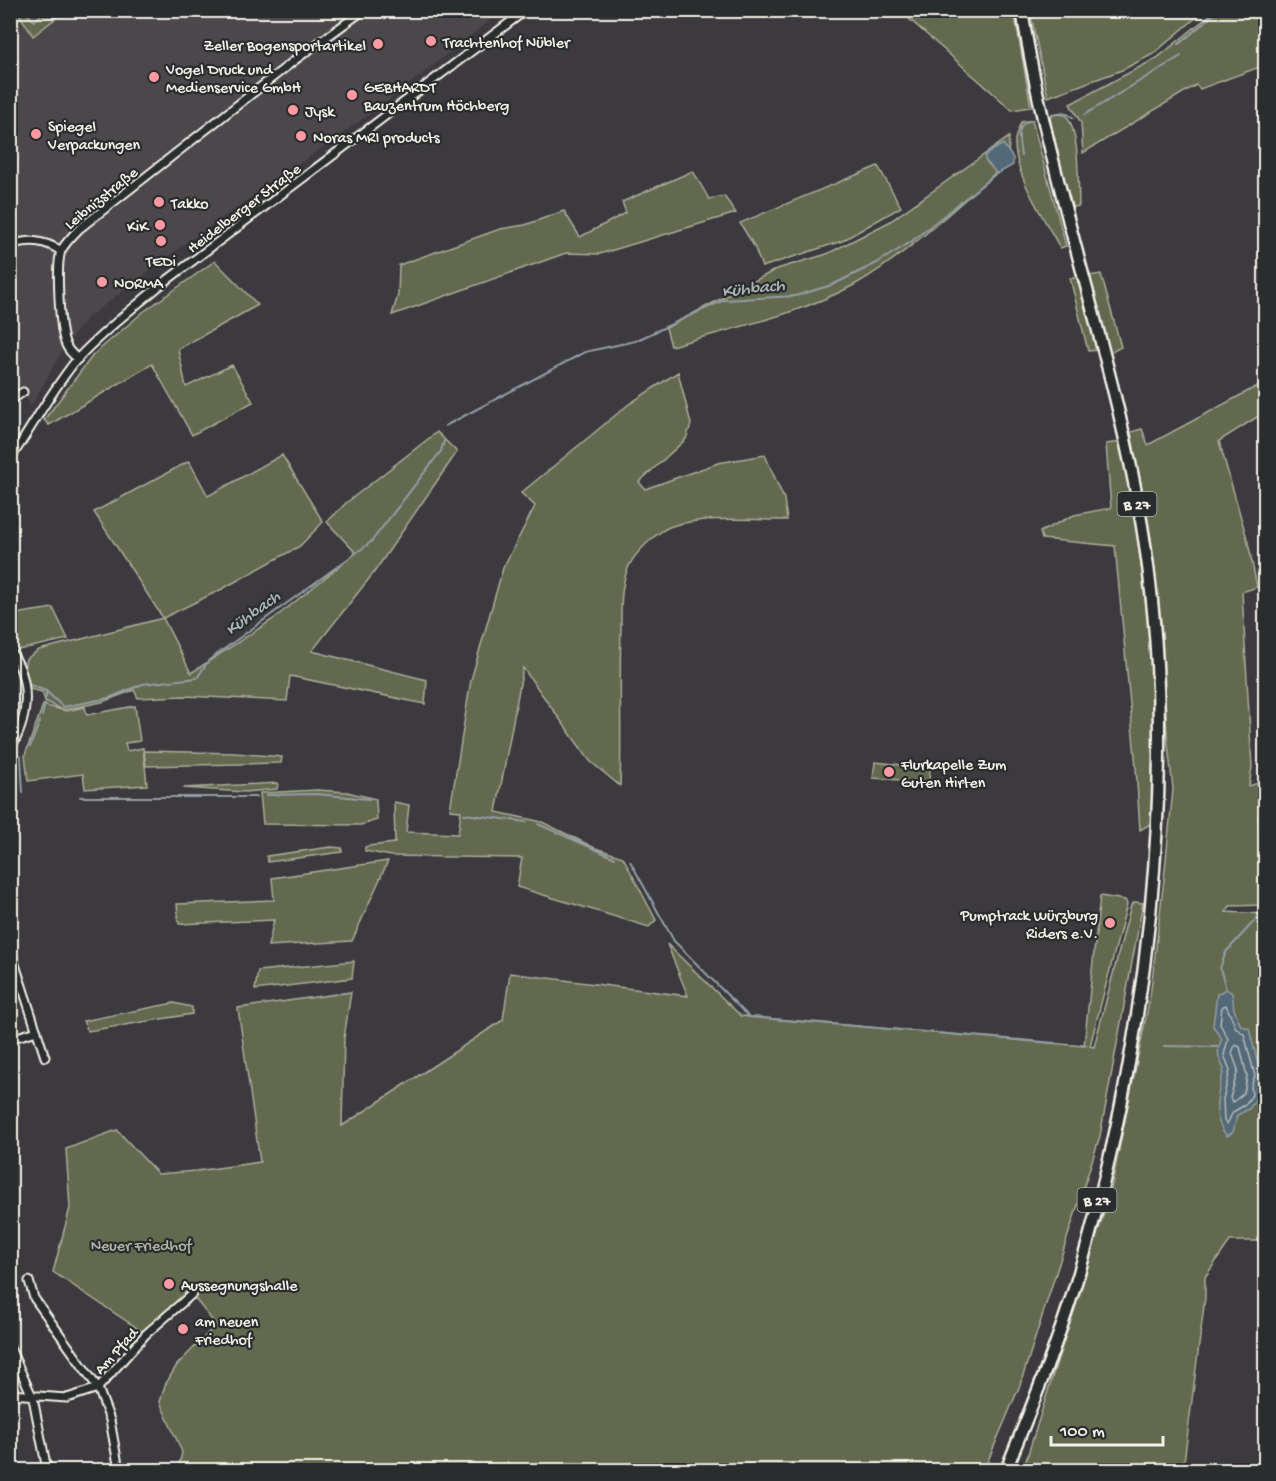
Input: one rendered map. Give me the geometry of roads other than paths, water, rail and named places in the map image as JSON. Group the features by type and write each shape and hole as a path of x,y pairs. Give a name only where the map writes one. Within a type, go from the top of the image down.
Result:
{"main road":[{"name":"B 27","path":"1006,1470 1079,1274 1115,1129 1138,1006 1152,883 1157,830 1159,705 1155,624 1144,543 1119,416 1046,135 1022,10"}],"street":[{"name":"Leibnizstraße","path":"78,359 64,340 58,280 61,251 79,229 295,60 364,10"},
{"name":"Heidelberger Straße","path":"10,459 78,359 106,330 158,287 393,114 526,10"},
{"path":"10,245 47,242 61,251"},
{"path":"10,401 23,392"},
{"path":"10,651 22,675 26,694 21,727 10,749"},
{"path":"12,952 45,1057"},
{"path":"10,1039 37,1031"},
{"path":"29,1281 34,1298 98,1388 112,1427 119,1470"},
{"name":"Am Pfad","path":"10,1394 33,1398 67,1398 98,1388 146,1334 192,1294"},
{"path":"10,1348 33,1398 47,1470"}],"water":[{"path":"1003,144 1013,158 1013,165 997,174 985,160 985,155"},
{"path":"1226,989 1232,993 1234,1009 1241,1026 1249,1028 1261,1077 1257,1087 1259,1095 1249,1109 1237,1115 1233,1132 1227,1136 1217,1113 1218,1095 1224,1069 1218,1054 1222,1039 1213,1026 1217,994"}],"waterway":[{"name":"Kühbach","path":"1179,44 1219,10"},
{"name":"Kühbach","path":"1084,115 1181,56"},
{"name":"Kühbach","path":"1052,114 1064,112 1074,118"},
{"name":"Kühbach","path":"1021,156 1020,129 1033,120"},
{"name":"Kühbach","path":"445,426 585,352 635,341 724,300 795,296 832,285 877,263 912,241 997,173"},
{"name":"Kühbach","path":"30,685 46,691 63,707 109,698 143,684 197,678 209,660 371,542 441,451 444,441"},
{"name":"Kühbach","path":"10,690 14,689"},
{"name":"Kühbach","path":"46,691 46,698"},
{"path":"42,716 45,704"},
{"path":"30,747 40,721"},
{"path":"21,756 23,793"},
{"path":"267,795 316,794 369,799"},
{"path":"80,797 256,797"},
{"path":"464,814 527,822"},
{"path":"1258,817 1266,874"},
{"path":"538,824 615,858"},
{"path":"630,861 674,941 749,1017 1055,1043"},
{"path":"1226,989 1220,968 1226,952 1258,917"},
{"path":"1081,1044 1087,1045"},
{"path":"1164,1046 1218,1047"}],"place":[{"name":"Trachtenhof Nübler","path":"431,41"},
{"name":"Zeller Bogensportartikel","path":"378,44"},
{"name":"Vogel Druck und Medienservice GmbH","path":"154,77"},
{"name":"GEBHARDT Bauzentrum Höchberg","path":"352,95"},
{"name":"Jysk","path":"293,110"},
{"name":"Spiegel Verpackungen","path":"36,134"},
{"name":"Noras MRI products","path":"301,136"},
{"name":"Takko","path":"159,202"},
{"name":"KiK","path":"160,225"},
{"name":"TEDi","path":"161,241"},
{"name":"NORMA","path":"102,282"},
{"name":"Flurkapelle Zum Guten Hirten","path":"889,772"},
{"name":"Pumptrack Würzburg Riders e.V.","path":"1110,923"},
{"name":"Aussegnungshalle","path":"169,1284"},
{"name":"am neuen Friedhof","path":"183,1329"}],"park label":[{"name":"Neuer Friedhof","path":"141,1244"}]}
